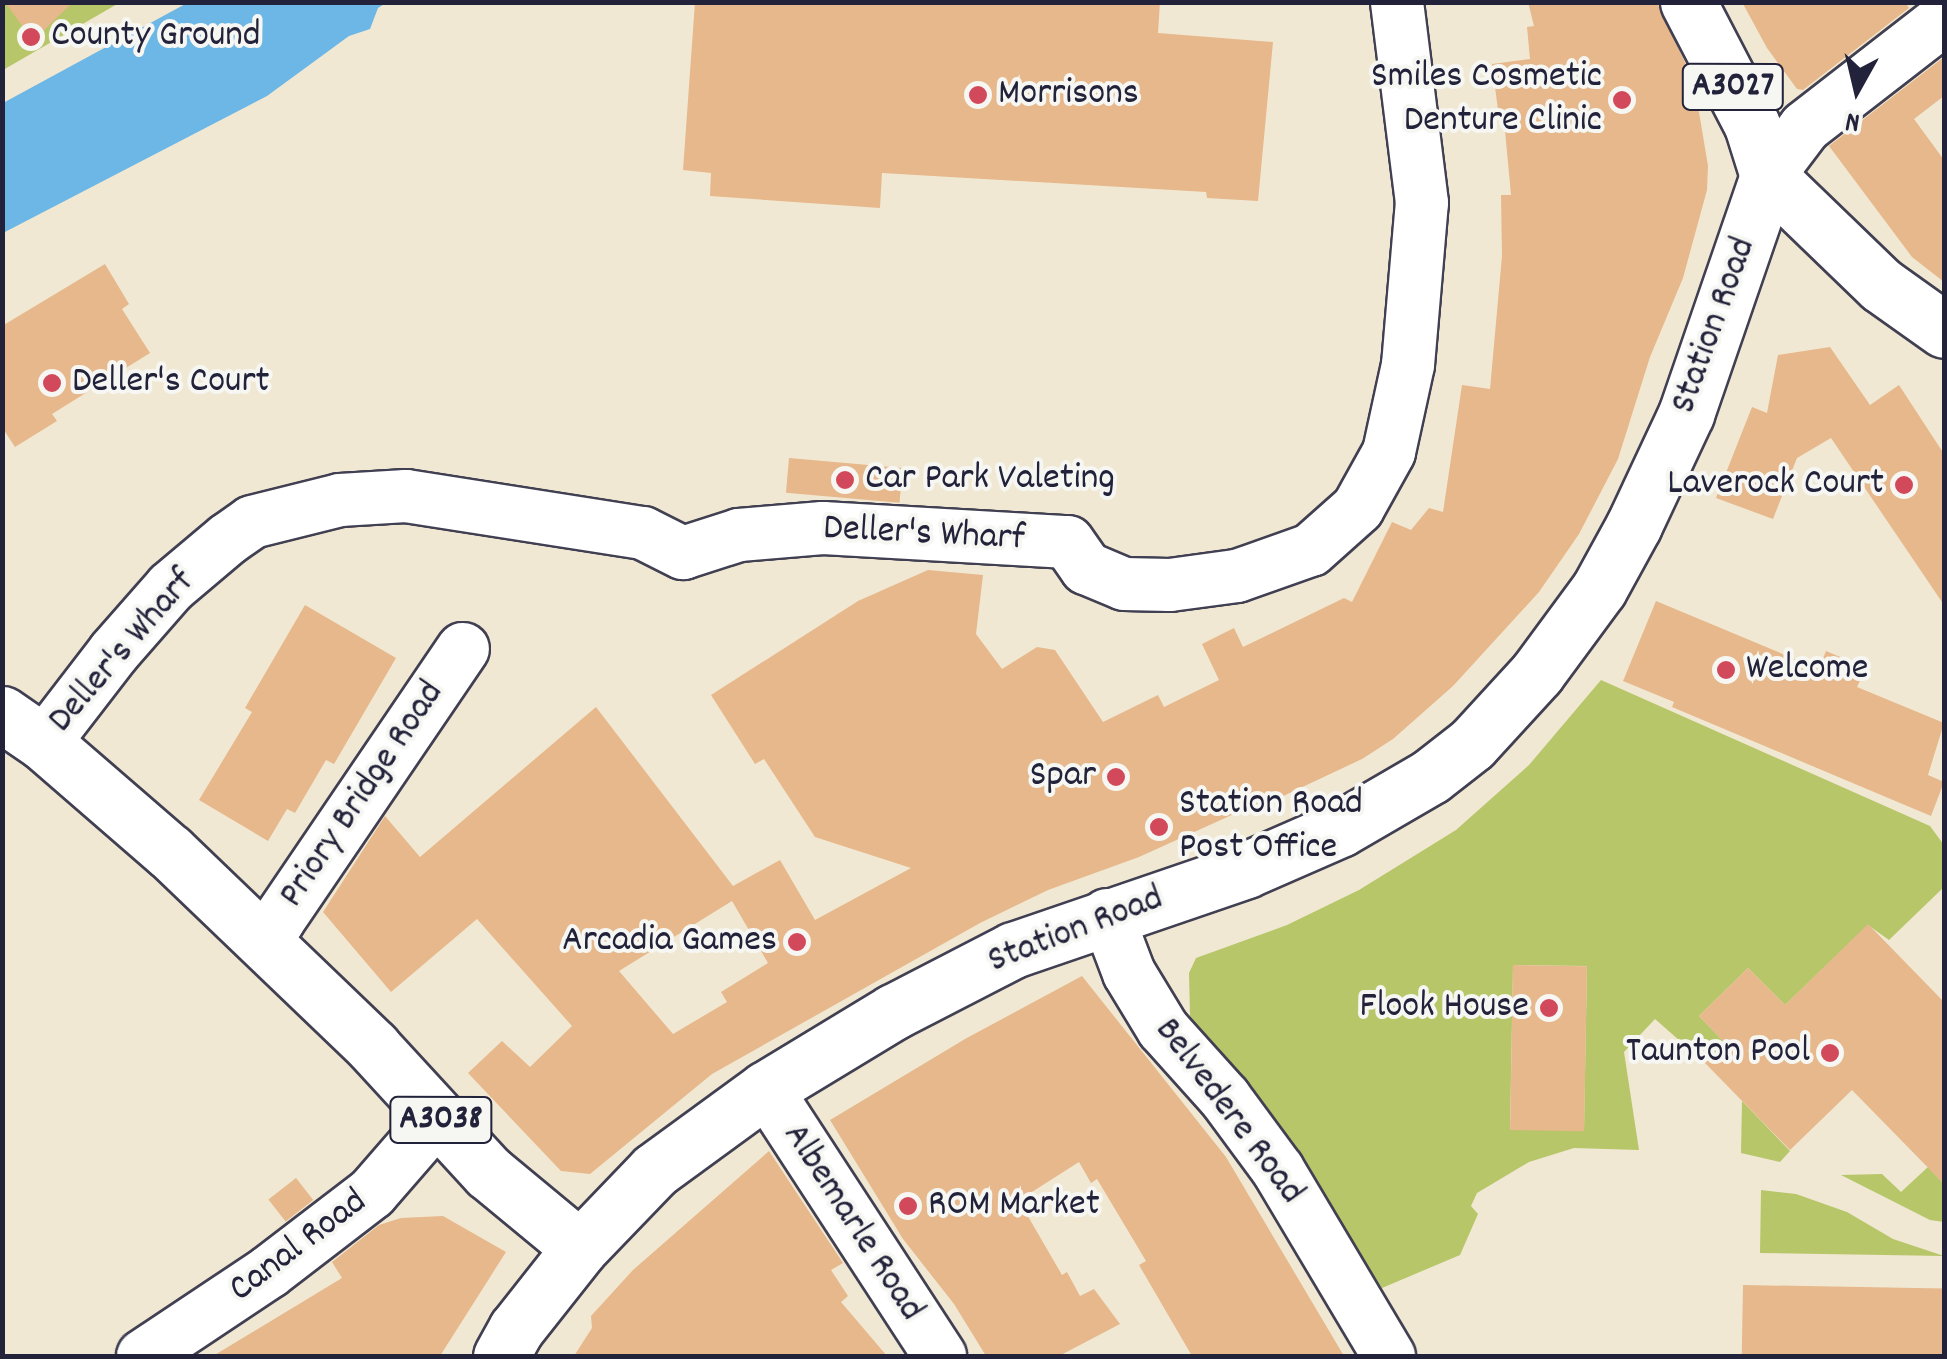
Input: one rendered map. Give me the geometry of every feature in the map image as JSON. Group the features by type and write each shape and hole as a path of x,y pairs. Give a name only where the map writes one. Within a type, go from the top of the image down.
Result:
{"main road":[{"name":"A3027","path":"1688,2 1752,126 1768,176 1881,285 1944,330"},
{"name":"Station Road","path":"501,1356 516,1329 580,1248 655,1170 766,1089 893,1012 996,958 1106,915 1246,870 1340,829 1444,765 1538,674 1599,588 1686,414 1768,176"},
{"name":"Priory Bridge Road","path":"24,728 260,938 488,1172 580,1248"}],"street":[{"name":"Deller's Wharf","path":"24,728 171,587 228,539 252,522 340,500 406,496 643,533 683,553 739,534 823,528 1068,542 1086,568 1124,584 1170,585 1236,576 1311,550 1358,508 1389,452 1408,366 1422,204 1397,2"},
{"path":"1768,176 1805,127 1944,19"},
{"name":"Priory Bridge Road","path":"260,938 278,921 463,649"},
{"name":"Belvedere Road","path":"1106,915 1130,973 1163,1029 1225,1098 1278,1170 1388,1356"},
{"name":"Albemarle Road","path":"766,1089 940,1356"},
{"name":"Canal Road","path":"143,1356 255,1283 372,1193 438,1117"}],"green space":[{"name":"County Ground","path":"3,3 119,3 3,70"},
{"path":"1601,680 1930,826 1944,845 1944,887 1889,940 1868,925 1785,1005 1748,968 1699,1016 1725,1043 1705,1063 1655,1019 1624,1052 1639,1150 1574,1148 1529,1162 1477,1193 1471,1206 1478,1214 1460,1255 1382,1288 1270,1117 1190,1016 1189,973 1196,958 1287,925 1359,890 1456,830 1529,765","holes":["1513,965 1587,966 1584,1130 1510,1129"]},
{"path":"1742,1101 1790,1151 1780,1162 1741,1153"},
{"path":"1928,1167 1944,1184 1944,1222 1930,1220 1841,1175 1882,1174 1901,1192"},
{"path":"1761,1190 1796,1194 1847,1212 1893,1239 1944,1256 1760,1253"}],"water":[{"path":"189,2 386,3 378,8 370,29 349,36 267,96 3,233 3,103"}],"building":[{"path":"5,2 73,2 33,41"},
{"name":"Morrisons","path":"695,2 1160,2 1158,33 1273,42 1258,201 1207,198 1206,192 882,173 880,208 710,196 711,173 683,170"},
{"path":"1528,2 1657,2 1694,82 1708,166 1707,190 1683,278 1650,357 1618,459 1579,534 1539,592 1453,686 1393,739 1362,759 1258,808 1256,804 1139,857 1048,890 980,923 712,1074 590,1174 561,1171 468,1073 502,1041 530,1067 572,1026 477,919 391,992 323,912 385,816 420,857 596,707 733,886 780,860 815,920 911,868 815,837 764,759 755,764 711,695 858,601 928,570 983,575 976,634 1002,669 1037,647 1055,650 1103,722 1158,695 1164,707 1219,680 1202,644 1234,628 1243,647 1344,598 1352,602 1392,522 1411,530 1429,508 1443,512 1462,385 1490,389 1502,256 1501,195 1511,195 1503,109 1498,110 1492,64 1530,59 1527,27 1534,26","holes":["732,901 768,963 721,992 727,1002 673,1034 619,971"]},
{"path":"1742,2 1905,2 1909,8 1803,90 1797,89 1767,48"},
{"path":"1944,57 1944,96 1914,119 1944,160 1944,282 1912,257 1829,146"},
{"name":"Deller's Court","path":"105,264 129,304 122,309 150,353 52,414 57,421 15,447 2,427 2,326"},
{"name":"Laverock Court","path":"1830,347 1870,405 1899,385 1944,454 1944,605 1831,438 1797,458 1773,519 1716,498 1752,407 1767,413 1778,355"},
{"name":"Car Park Valeting","path":"789,458 903,468 900,503 786,493"},
{"path":"1656,601 1819,669 1826,651 1866,668 1857,687 1944,723 1928,775 1944,782 1931,816 1672,707 1674,702 1623,681"},
{"path":"305,605 396,658 334,764 326,760 295,813 287,809 268,841 199,800 252,712 245,708"},
{"name":"Taunton Pool","path":"1868,924 1944,1002 1944,1184 1852,1090 1790,1150 1705,1063 1725,1043 1699,1016 1748,968 1785,1005"},
{"name":"Flook House","path":"1513,965 1587,966 1584,1131 1510,1130"},
{"path":"1082,976 1226,1157 1344,1356 1192,1356 1139,1265 1146,1261 1097,1179 1091,1183 1079,1162 1024,1197 1028,1203 1022,1206 1062,1275 1067,1272 1080,1296 1094,1289 1120,1324 1059,1356 986,1356 954,1304 903,1239 830,1120 965,1039"},
{"path":"769,1151 843,1263 831,1270 848,1296 841,1302 887,1356 574,1356 592,1328 591,1316 633,1270"},
{"path":"296,1178 313,1200 286,1222 268,1200"},
{"path":"443,1216 506,1252 440,1356 213,1356 342,1278 332,1262 379,1225 401,1218"},
{"path":"1743,1285 1944,1289 1943,1356 1742,1356"}],"place":[{"name":"County Ground","path":"31,37"},
{"name":"Morrisons","path":"978,95"},
{"name":"Smiles Cosmetic Denture Clinic","path":"1622,100"},
{"name":"Deller's Court","path":"52,383"},
{"name":"Car Park Valeting","path":"845,480"},
{"name":"Laverock Court","path":"1904,485"},
{"name":"Welcome","path":"1726,670"},
{"name":"Spar","path":"1116,777"},
{"name":"Station Road Post Office","path":"1159,827"},
{"name":"Arcadia Games","path":"797,942"},
{"name":"Flook House","path":"1549,1008"},
{"name":"Taunton Pool","path":"1830,1053"},
{"name":"ROM Market","path":"908,1206"}]}
